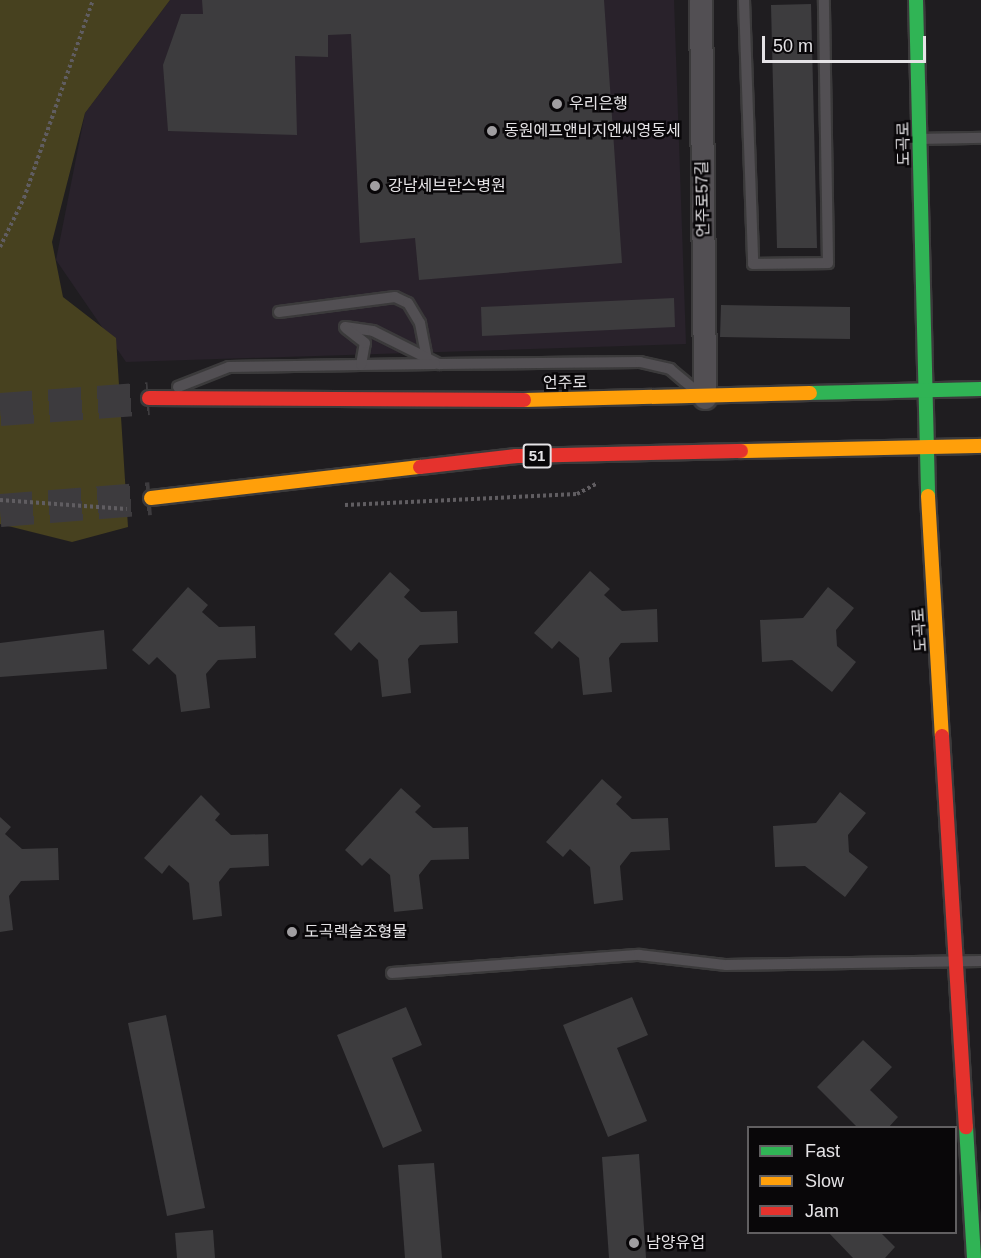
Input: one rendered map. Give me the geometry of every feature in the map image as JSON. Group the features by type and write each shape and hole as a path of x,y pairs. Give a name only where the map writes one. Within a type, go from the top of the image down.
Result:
{"main road":[{"name":"도곡로","path":"915,0 920,139 925,447 974,1258"},
{"name":"언주로","path":"149,398 705,398 924,388 981,388"},
{"name":"51","path":"152,498 516,456 981,446"}],"street":[{"name":"언주로57길","path":"701,0 705,398"}],"lane":[{"path":"744,0 753,264 828,263 824,0"},
{"path":"920,139 981,138"},
{"path":"279,312 395,297 408,303 420,323 427,358"},
{"path":"361,365 364,343 345,327 373,331 439,364"},
{"path":"149,398 229,367 640,363 670,369 705,398"},
{"path":"392,973 639,955 726,965 981,961"}],"path":[{"path":"0,247 24,198 93,0"}],"shaded area":[{"path":"0,0 170,0 85,113 52,242 63,297 116,338 128,527 72,542 0,524"},
{"name":"강남세브란스병원","path":"170,0 674,0 686,344 126,362 56,260 85,113"}],"building":[{"path":"202,0 604,0 622,263 419,280 415,238 360,243 351,34 328,35 328,57 295,56 297,135 168,131 163,65 181,14 203,14"},
{"path":"811,4 817,248 777,248 771,5"},
{"path":"674,298 675,327 482,336 481,307"},
{"path":"721,305 850,307 850,339 720,337"},
{"path":"590,571 610,589 604,595 622,611 657,609 658,642 621,643 609,658 612,692 583,695 579,658 559,641 552,649 534,633"},
{"path":"390,572 410,590 404,597 421,612 457,611 458,643 420,645 408,659 411,693 382,697 378,660 359,642 351,651 334,634"},
{"path":"188,587 208,605 202,612 219,627 255,626 256,658 218,660 206,674 210,708 181,712 176,675 157,657 149,665 132,650"},
{"path":"828,587 854,608 836,630 837,646 856,662 832,692 792,660 762,662 760,620 803,618"},
{"path":"104,630 107,669 0,677 0,643"},
{"path":"602,779 622,797 616,804 632,819 668,818 670,850 631,852 620,866 623,900 594,904 590,867 570,849 563,857 546,842"},
{"path":"401,788 421,806 415,812 433,828 468,827 469,859 431,860 419,875 423,909 394,912 390,875 370,858 362,866 345,850"},
{"path":"840,792 866,813 848,835 849,852 868,867 845,897 805,866 775,867 773,826 816,823"},
{"path":"201,795 220,814 215,820 231,835 268,834 269,866 230,868 219,882 222,916 193,920 189,883 169,865 162,874 144,858"},
{"path":"0,817 11,827 5,834 22,849 58,848 59,880 21,881 9,896 13,930 0,932"},
{"path":"632,997 648,1035 617,1048 647,1121 608,1137 563,1025"},
{"path":"406,1007 422,1045 392,1058 422,1131 383,1148 337,1035"},
{"path":"166,1015 205,1208 167,1216 128,1023"},
{"path":"863,1040 892,1067 870,1090 898,1117 890,1126 856,1126 817,1087"},
{"path":"639,1154 646,1258 609,1258 602,1157"},
{"path":"434,1163 442,1258 405,1258 398,1165"},
{"path":"213,1230 215,1258 177,1258 175,1233"},
{"path":"830,1234 882,1234 895,1247 885,1258 853,1258"}],"tunnel":[{"path":"0,409 149,398"},
{"path":"0,510 151,498"}],"traffic: fast":[{"path":"916,0 928,496"},
{"path":"810,393 981,389"},
{"path":"966,1127 974,1258"}],"traffic: slow":[{"path":"524,400 810,393"},
{"path":"741,451 981,446"},
{"path":"151,498 420,467"},
{"path":"928,496 942,736"}],"traffic: jam":[{"path":"149,398 524,400"},
{"path":"420,467 516,456 741,451"},
{"path":"942,736 966,1127"}],"place":[{"name":"우리은행","path":"557,104"},
{"name":"동원에프앤비지엔씨영동세","path":"492,131"},
{"name":"강남세브란스병원","path":"375,186"},
{"name":"도곡렉슬조형물","path":"292,932"},
{"name":"남양유업","path":"634,1243"}]}
